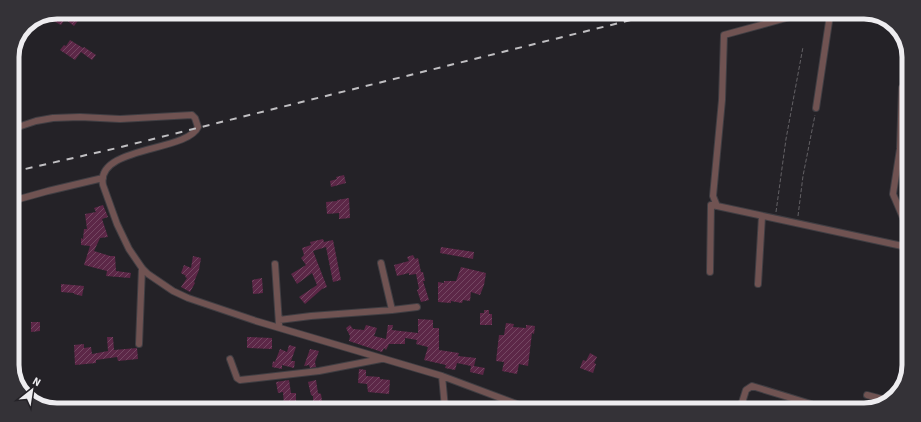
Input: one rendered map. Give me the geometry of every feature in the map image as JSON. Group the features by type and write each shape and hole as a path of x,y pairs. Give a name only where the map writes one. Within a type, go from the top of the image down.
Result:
{"street":[{"path":"717,206 713,196 722,100 724,35 783,19"},
{"path":"816,108 829,19"},
{"path":"902,88 900,148 893,194 902,215"},
{"path":"19,127 36,121 53,118 161,118 190,114 194,116 198,127 195,133 177,141 122,158 110,165 103,178 103,185 117,224 129,248 142,268 157,281 188,298 442,376 514,403"},
{"path":"19,199 103,178"},
{"path":"710,272 711,205 902,246"},
{"path":"758,284 762,216"},
{"path":"381,263 392,310"},
{"path":"275,264 279,327"},
{"path":"139,344 142,268"},
{"path":"279,320 417,307"},
{"path":"230,359 237,378 240,380 319,371 383,358"},
{"path":"442,376 444,403"},
{"path":"742,403 746,390 752,386 807,403"},
{"path":"867,395 881,399"}],"path":[{"path":"775,219 786,139 803,47"},
{"path":"797,224 803,176 816,108"}],"building":[{"path":"51,19 65,19 61,25"},
{"path":"65,19 79,19 74,26"},
{"path":"70,40 96,55 92,60 81,52 75,60 60,50 64,45 66,46"},
{"path":"344,175 346,183 331,187 330,181 337,179 336,177"},
{"path":"349,198 350,218 339,219 339,213 327,214 326,202"},
{"path":"103,205 108,217 102,219 108,237 100,238 94,251 115,256 116,271 131,273 130,278 106,276 107,271 84,265 90,246 81,245 81,238 83,239 84,229 87,229 85,214 96,212 94,208"},
{"path":"323,239 324,242 333,240 341,280 333,282 326,247 313,251 327,287 322,289 305,304 299,297 317,285 312,273 297,284 291,274 306,265 301,258 304,255 302,248 311,245 310,242"},
{"path":"441,247 474,252 473,259 440,253"},
{"path":"413,255 415,259 418,258 421,272 423,272 425,281 423,281 429,300 421,302 417,290 419,289 416,274 409,275 409,273 397,276 394,265 409,261 407,257"},
{"path":"193,256 201,258 199,270 194,282 195,283 190,292 181,287 187,278 181,273 184,265 191,268"},
{"path":"461,267 486,273 484,285 480,295 471,292 470,301 463,300 462,303 451,301 451,303 438,302 438,282 444,283 444,281 456,281"},
{"path":"262,278 263,293 253,294 252,280"},
{"path":"61,284 84,286 82,296 74,293 61,292"},
{"path":"484,310 489,310 489,314 492,314 492,325 480,325 480,313 484,313"},
{"path":"418,319 433,320 433,328 439,328 439,350 459,353 458,356 476,358 474,366 485,368 483,375 470,372 471,366 457,363 455,370 445,368 446,365 424,360 428,347 416,344 417,340 405,338 405,344 389,344 386,350 384,348 382,352 349,341 350,336 346,328 350,325 353,329 364,330 366,325 377,328 374,336 386,339 388,325 393,325 392,330 418,333"},
{"path":"31,322 40,322 40,331 31,332"},
{"path":"506,323 514,324 513,327 526,328 526,325 535,326 534,334 532,333 528,366 519,364 517,374 502,371 504,362 496,361 499,335 504,335"},
{"path":"107,337 113,337 114,350 137,348 138,359 118,361 117,357 96,360 96,363 75,365 74,345 84,344 84,348 91,347 92,354 108,351"},
{"path":"247,337 272,338 272,349 247,348"},
{"path":"289,345 296,347 291,361 295,361 294,368 282,365 282,369 272,367 273,361 275,362 280,349 287,352"},
{"path":"310,349 319,351 315,362 316,367 310,368 309,365 304,366"},
{"path":"590,353 597,357 594,363 596,364 593,373 580,368 583,360 586,361"},
{"path":"359,369 366,370 366,376 380,377 380,379 390,380 389,394 368,392 367,384 358,383"},
{"path":"289,380 291,393 296,393 296,403 284,403 283,392 278,393 276,382"},
{"path":"316,380 318,393 321,394 322,401 313,402 313,396 311,395 308,382"}],"railway":[{"path":"19,170 117,148 635,19"}]}
